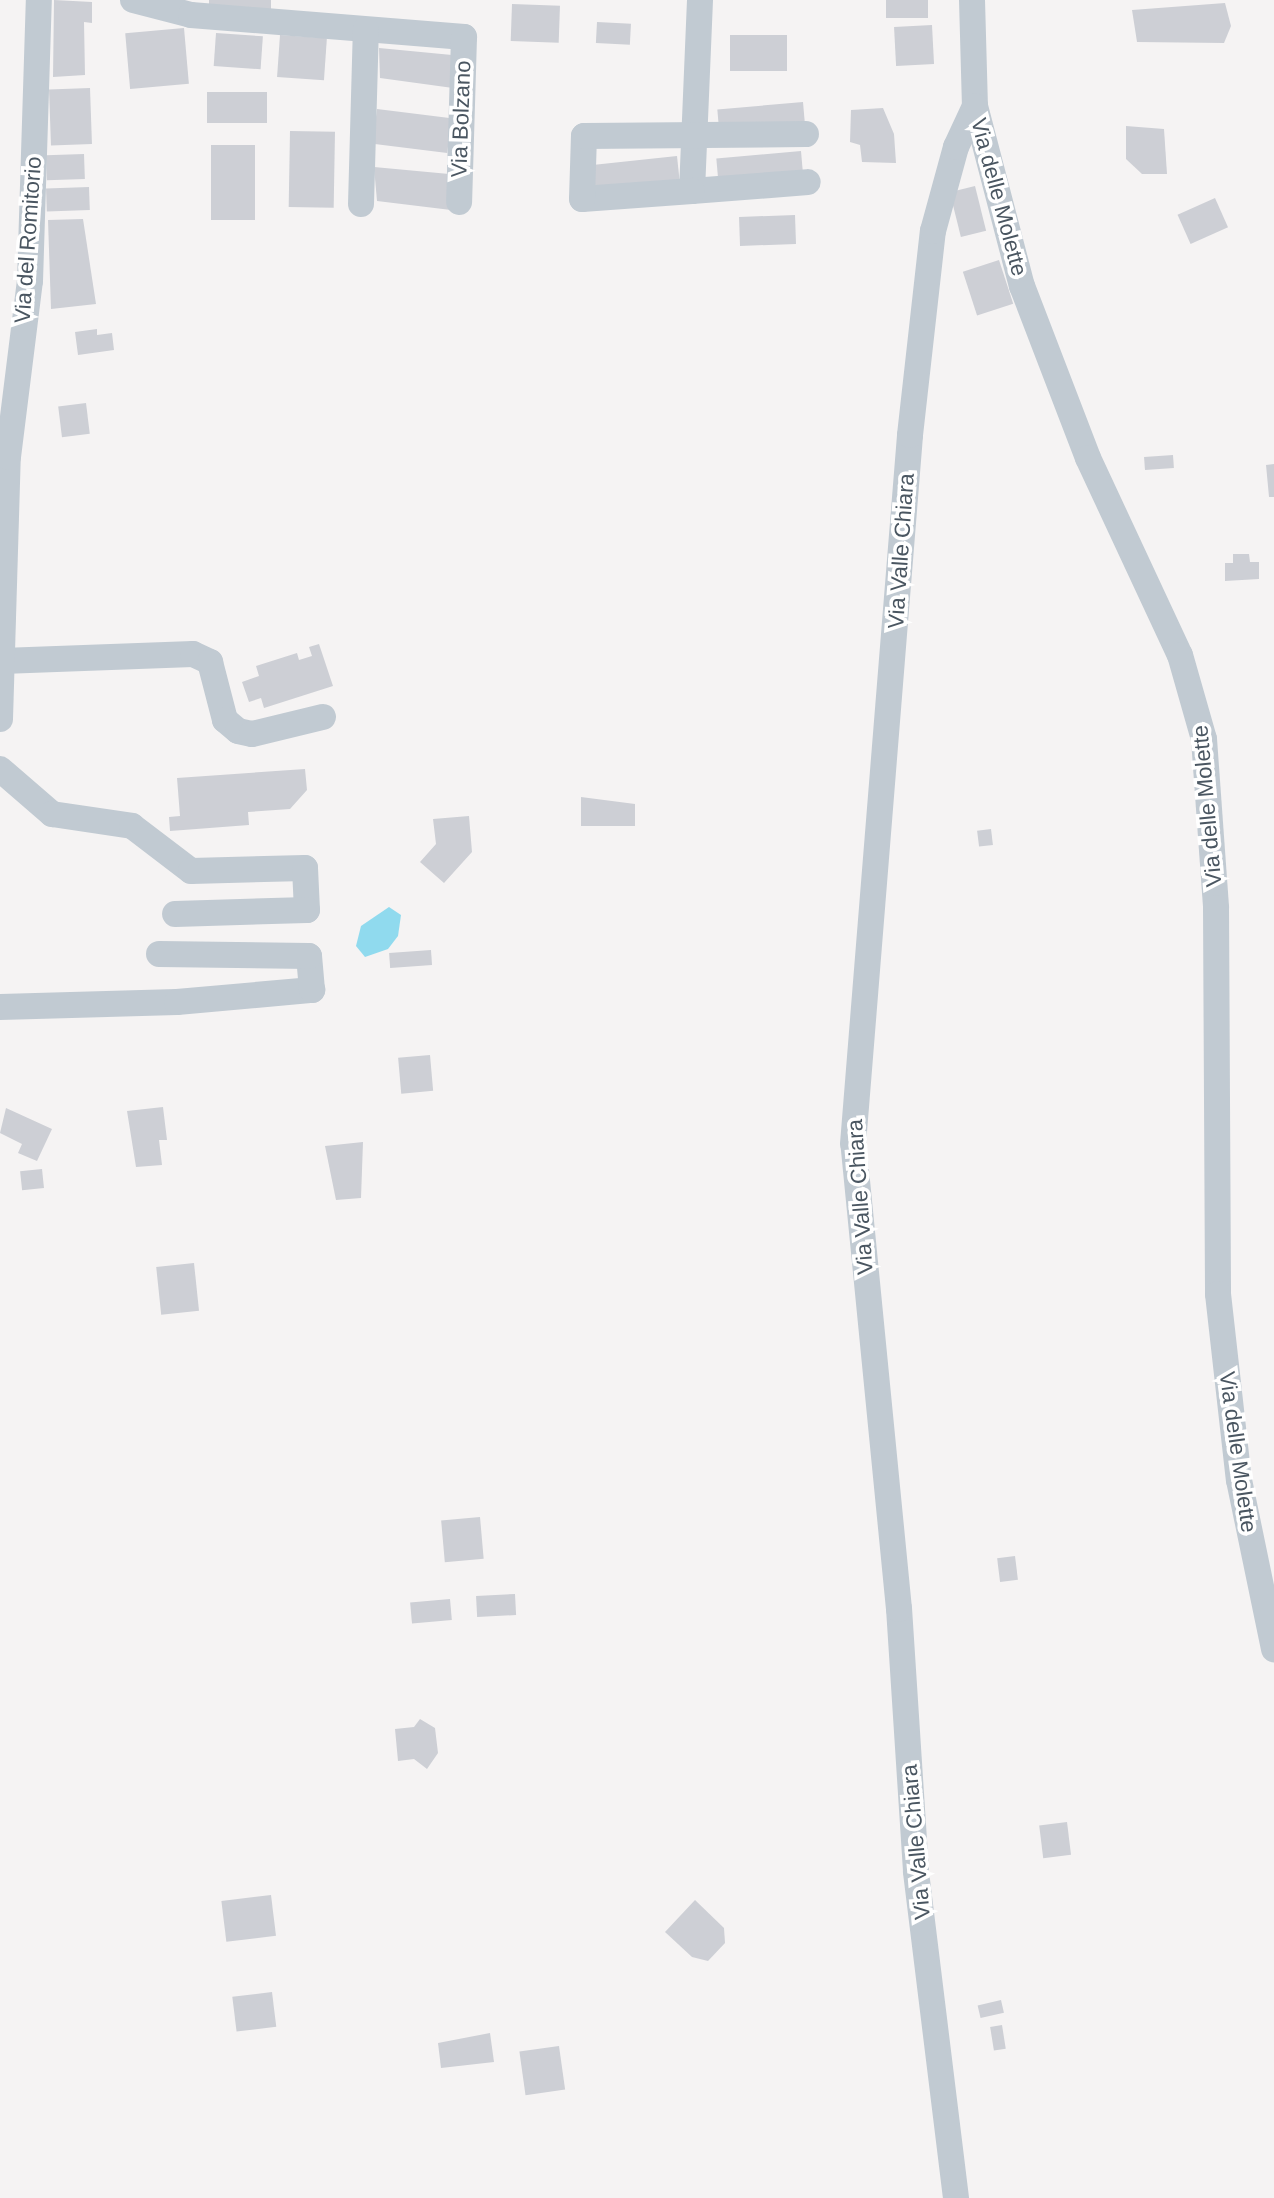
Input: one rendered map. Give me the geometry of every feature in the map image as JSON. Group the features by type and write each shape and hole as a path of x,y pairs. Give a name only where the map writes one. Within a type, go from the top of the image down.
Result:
{"street":[{"name":"Via del Romitorio","path":"0,719 8,457 30,267 39,0"},
{"name":"Via Bolzano","path":"133,0 191,15 464,37 459,202"},
{"path":"692,191 700,0"},
{"name":"Via delle Molette","path":"972,0 975,106 1022,286 1088,458 1180,655 1204,739 1216,923 1218,1294 1239,1480 1274,1649"},
{"path":"361,204 366,30"},
{"name":"Via Valle Chiara","path":"956,2198 916,1871 899,1609 853,1144 910,435 933,231 956,147 975,106"},
{"path":"806,134 584,136 582,199 808,182"},
{"path":"2,661 193,654 210,662 225,720 238,731 252,734 323,717"},
{"path":"0,769 52,814 132,826 191,871 305,868 312,990 177,1002 0,1007"},
{"path":"175,914 307,910"},
{"path":"159,954 309,956"}],"water":[{"path":"389,907 401,915 398,936 388,949 365,957 356,946 361,926"}],"building":[{"path":"54,0 92,2 92,23 84,22 85,75 53,77"},
{"path":"209,0 271,0 271,9 209,9"},
{"path":"886,0 928,0 928,18 886,18"},
{"path":"1225,3 1231,26 1224,43 1137,42 1132,10"},
{"path":"512,4 560,6 559,43 511,41"},
{"path":"597,22 631,24 630,45 596,43"},
{"path":"932,25 934,64 896,66 894,27"},
{"path":"184,28 189,84 130,89 125,33"},
{"path":"216,33 263,36 261,69 214,66"},
{"path":"280,35 327,38 324,80 277,77"},
{"path":"730,35 787,35 787,71 730,71"},
{"path":"379,48 452,55 453,88 380,78"},
{"path":"90,88 92,144 51,145 49,89"},
{"path":"207,92 267,92 267,123 207,123"},
{"path":"803,102 805,126 719,133 717,109"},
{"path":"883,108 894,134 896,163 862,162 860,145 850,142 851,110"},
{"path":"377,109 451,118 447,153 373,144"},
{"path":"1126,126 1164,129 1167,174 1142,174 1126,159"},
{"path":"290,131 335,132 334,208 289,207"},
{"path":"211,145 255,145 255,220 211,220"},
{"path":"801,151 803,175 718,182 716,158"},
{"path":"84,154 85,179 47,180 46,155"},
{"path":"677,156 680,186 596,195 592,165"},
{"path":"374,167 449,174 451,210 377,201"},
{"path":"975,186 986,231 961,237 950,192"},
{"path":"89,187 90,210 47,211 46,189"},
{"path":"1215,198 1228,227 1191,244 1178,215"},
{"path":"795,215 796,244 740,246 739,217"},
{"path":"83,219 96,304 51,309 48,220"},
{"path":"999,260 1013,304 977,315 963,272"},
{"path":"97,329 97,335 112,333 114,350 78,355 75,332"},
{"path":"86,403 90,434 62,437 58,406"},
{"path":"1173,455 1174,468 1145,470 1144,457"},
{"path":"1274,464 1274,497 1269,497 1266,465"},
{"path":"1233,554 1249,554 1250,562 1259,562 1259,579 1225,581 1225,563 1233,563"},
{"path":"319,644 333,686 264,708 261,698 249,702 242,682 259,676 256,666 297,653 299,660 312,656 309,647"},
{"path":"305,769 307,790 290,809 248,812 249,825 170,831 169,817 180,816 177,778"},
{"path":"581,797 635,804 635,826 581,826"},
{"path":"469,816 472,852 444,883 420,862 436,844 433,819"},
{"path":"991,829 993,845 979,847 977,831"},
{"path":"431,950 432,965 390,968 389,953"},
{"path":"430,1055 433,1091 401,1094 398,1058"},
{"path":"163,1107 167,1140 159,1140 162,1165 136,1167 127,1111"},
{"path":"6,1108 52,1129 37,1161 18,1153 22,1144 0,1133"},
{"path":"363,1142 361,1198 336,1200 325,1146"},
{"path":"42,1169 44,1188 22,1190 20,1171"},
{"path":"194,1263 199,1311 161,1315 156,1267"},
{"path":"480,1517 484,1559 445,1562 441,1520"},
{"path":"1015,1556 1018,1580 1000,1582 997,1558"},
{"path":"515,1594 516,1615 477,1617 476,1596"},
{"path":"450,1599 452,1620 412,1623 410,1602"},
{"path":"420,1719 435,1728 438,1753 427,1769 414,1759 398,1761 395,1729 414,1727"},
{"path":"1067,1822 1071,1855 1043,1858 1039,1825"},
{"path":"271,1895 276,1936 226,1942 221,1901"},
{"path":"695,1900 724,1928 725,1943 708,1961 692,1957 665,1932"},
{"path":"272,1992 276,2027 237,2032 232,1997"},
{"path":"1001,2000 1004,2013 981,2018 978,2005"},
{"path":"1002,2025 1006,2049 994,2051 990,2027"},
{"path":"490,2033 494,2062 441,2068 438,2043"},
{"path":"559,2046 565,2090 526,2095 519,2052"}]}
